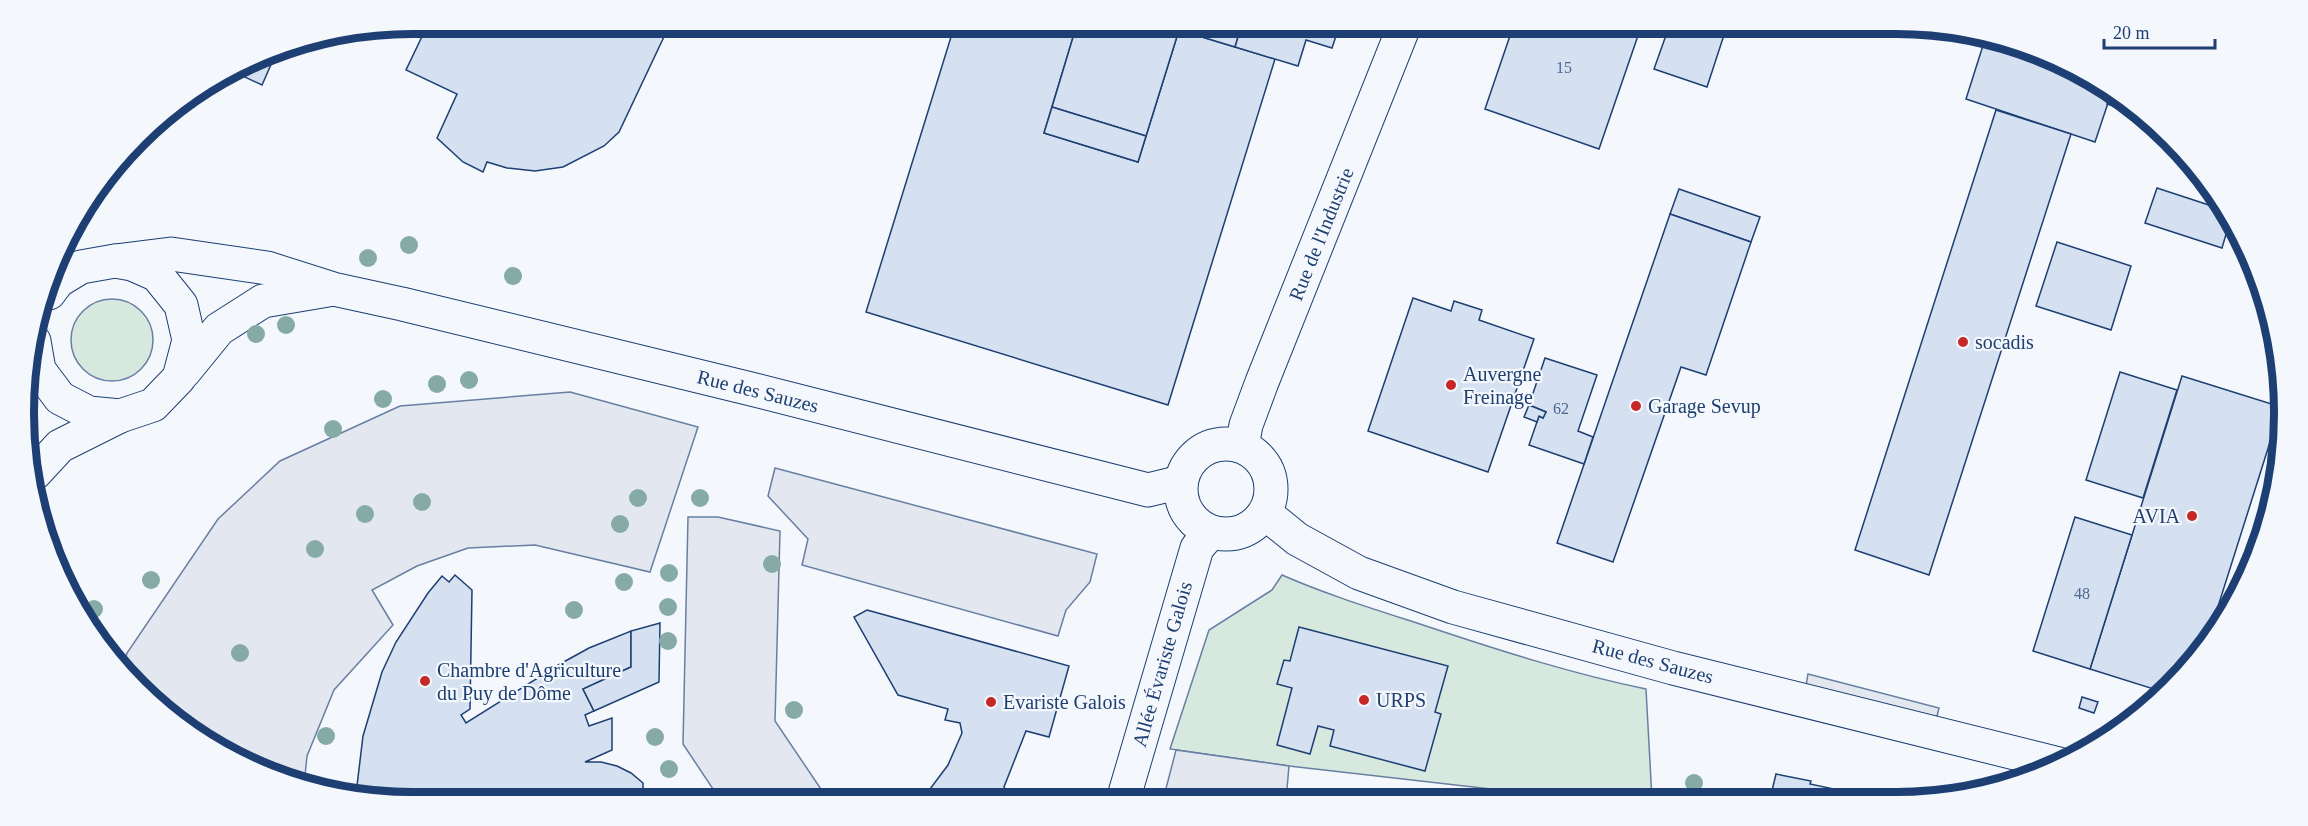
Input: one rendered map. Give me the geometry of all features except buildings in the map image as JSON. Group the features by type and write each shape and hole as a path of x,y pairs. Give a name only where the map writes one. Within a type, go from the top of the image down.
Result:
{"street":[{"name":"Rue de l'Industrie","path":"1242,446 1246,425 1258,393 1401,34"},
{"name":"Rue des Sauzes","path":"59,281 81,267 171,254 267,268 333,289 751,389 1148,490 1181,482"},
{"path":"115,261 132,264 157,275 181,305 189,340 179,378"},
{"name":"Rue des Sauzes","path":"120,416 153,405 179,378 219,329 263,301 333,289"},
{"path":"38,364 39,369 60,398 88,413 120,416"},
{"path":"39,468 60,446 120,416"},
{"path":"1222,443 1242,446 1259,457 1270,474 1272,495 1265,513 1250,528 1231,534 1211,532 1193,520 1183,502 1181,482 1188,463 1202,449 1222,443"},
{"name":"Rue des Sauzes","path":"1265,513 1297,538 1359,573 1453,607 1673,668 2044,761"},
{"name":"Allée Évariste Galois","path":"1125,792 1197,548 1211,532"}],"shaded area":[{"path":"112,299 128,302 141,311 150,324 153,340 150,356 141,369 128,378 112,381 96,378 83,369 74,356 71,340 74,324 83,311 96,302"},
{"path":"570,392 698,427 650,572 535,545 468,548 417,566 372,590 393,625 334,690 307,756 305,776 268,763 203,728 163,698 125,659 127,653 218,519 280,461 400,406"},
{"path":"775,468 1097,554 1090,582 1066,610 1058,636 802,565 808,539 768,496"},
{"path":"688,517 718,517 780,531 775,721 823,792 715,792 683,744"},
{"path":"1282,575 1355,603 1510,653 1646,689 1652,792 1517,792 1289,766 1170,749 1209,630 1272,590"},
{"path":"1808,674 1939,708 1936,720 1806,686"},
{"path":"1176,750 1289,766 1287,792 1165,792"}],"place":[{"name":"socadis","path":"1963,342"},
{"name":"Auvergne Freinage","path":"1451,385"},
{"name":"Garage Sevup","path":"1636,406"},
{"name":"AVIA","path":"2192,516"},
{"name":"Chambre d'Agriculture du Puy de Dôme","path":"425,681"},
{"name":"URPS","path":"1364,700"},
{"name":"Evariste Galois","path":"991,702"}]}
